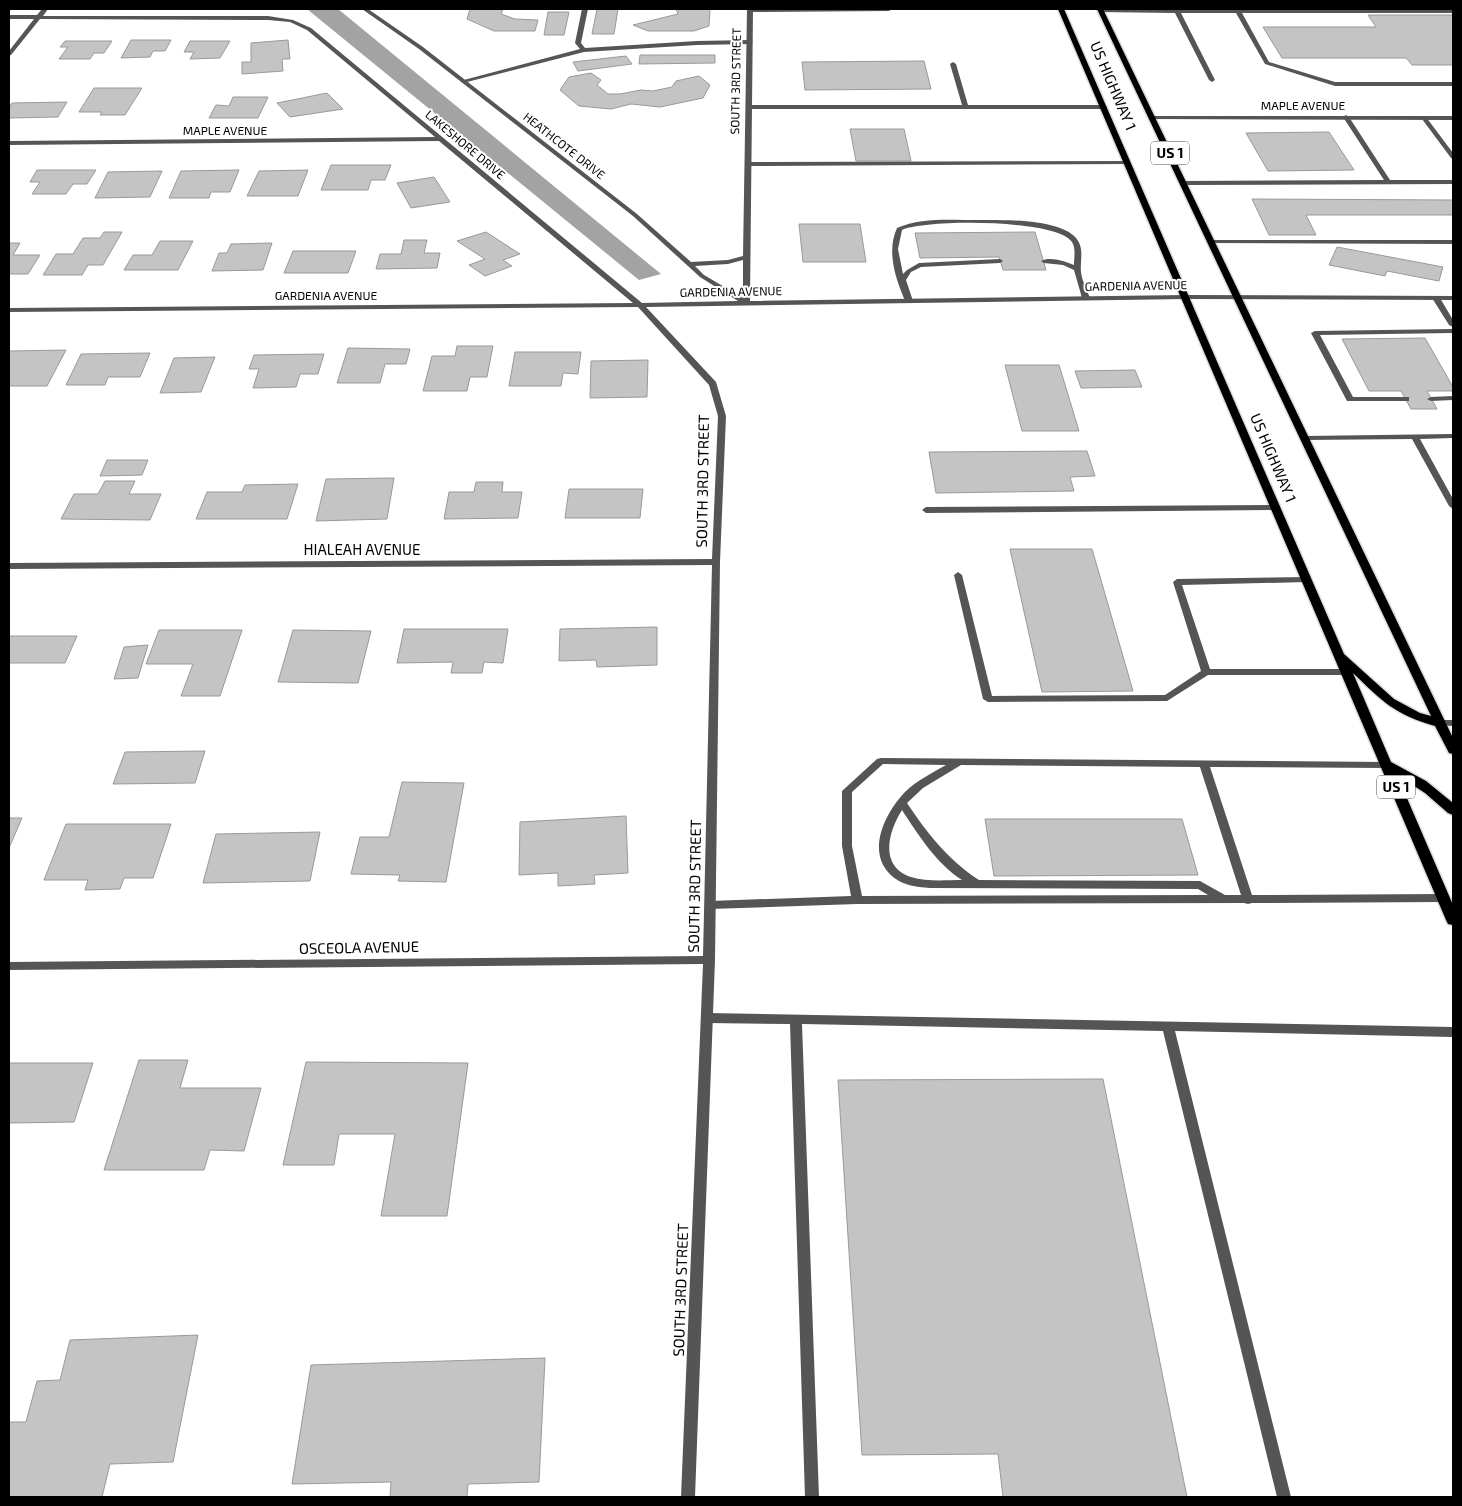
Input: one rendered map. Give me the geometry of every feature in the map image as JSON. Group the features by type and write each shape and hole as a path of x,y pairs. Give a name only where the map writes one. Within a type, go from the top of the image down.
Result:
{"main road":[{"name":"US HIGHWAY 1","path":"1061,9 1453,920"},
{"name":"US HIGHWAY 1","path":"1101,10 1453,750"},
{"path":"1339,653 1390,702 1416,716 1440,723"},
{"path":"1386,765 1435,791 1453,810"}],"street":[{"path":"9,54 45,9"},
{"name":"HEATHCOTE DRIVE","path":"365,9 421,48 635,215 702,276 746,304"},
{"path":"584,50 578,43 585,9"},
{"path":"750,9 889,9"},
{"name":"SOUTH 3RD STREET","path":"746,304 750,9"},
{"path":"1101,10 1453,11"},
{"path":"1177,11 1212,80"},
{"path":"1238,11 1267,63 1335,84 1453,84"},
{"name":"LAKESHORE DRIVE","path":"9,17 268,18 291,21 309,29 640,305"},
{"path":"463,81 584,50 750,42"},
{"path":"954,64 966,107"},
{"path":"749,107 1104,107"},
{"name":"MAPLE AVENUE","path":"1153,118 1453,118"},
{"path":"1346,118 1388,182"},
{"path":"1424,118 1453,157"},
{"name":"MAPLE AVENUE","path":"9,143 357,142 441,139"},
{"path":"748,164 1128,162"},
{"path":"1184,183 1453,182"},
{"path":"909,301 894,257 895,241 899,229 908,225 923,223 1023,223 1055,227 1075,240 1079,258 1077,269 1086,298"},
{"path":"1211,242 1453,242"},
{"path":"689,264 721,263 747,257"},
{"path":"903,279 909,271 919,265 1000,261"},
{"path":"1044,261 1064,263 1077,269"},
{"name":"GARDENIA AVENUE","path":"9,310 746,304 1186,297 1453,298"},
{"path":"1436,298 1453,325"},
{"name":"SOUTH 3RD STREET","path":"640,305 713,384 722,416 716,562 709,960 688,1497"},
{"path":"1406,399 1350,399 1315,333 1453,331"},
{"path":"1431,399 1453,398"},
{"path":"1414,436 1453,506"},
{"path":"1305,438 1453,436"},
{"path":"926,510 1277,508"},
{"name":"HIALEAH AVENUE","path":"9,566 716,562"},
{"path":"958,575 988,699 1167,698 1206,672 1347,672"},
{"path":"1206,672 1177,582 1307,580"},
{"path":"1440,723 1453,723"},
{"path":"857,900 847,846 847,791 880,761 1386,765"},
{"path":"958,762 910,794 883,838 884,858 891,870 904,879 929,884 1200,885 1224,899"},
{"path":"1204,764 1248,900"},
{"path":"903,804 929,843 959,874 976,884"},
{"path":"710,905 857,900 1444,898"},
{"name":"OSCEOLA AVENUE","path":"9,966 709,960"},
{"path":"707,1018 1453,1032"},
{"path":"796,1020 812,1497"},
{"path":"1168,1027 1284,1497"}],"shaded area":[{"path":"307,9 338,9 661,274 639,280"}],"building":[{"path":"470,9 503,9 501,14 515,19 538,20 535,31 494,31 467,19"},
{"path":"597,9 618,9 614,34 592,34"},
{"path":"676,9 710,9 709,26 694,31 648,31 633,25 678,14"},
{"path":"548,12 569,12 564,35 544,35"},
{"path":"1368,15 1453,15 1453,65 1412,65 1406,58 1282,58 1263,27 1376,27"},
{"path":"131,40 171,40 165,51 153,51 150,57 121,58"},
{"path":"288,40 290,59 282,59 283,71 242,74 242,62 251,62 251,43"},
{"path":"65,41 112,41 104,53 94,53 90,59 59,59 68,47 60,47"},
{"path":"190,41 230,41 220,58 190,59 194,52 184,52"},
{"path":"640,55 715,55 715,63 639,64"},
{"path":"626,56 632,64 578,71 573,62"},
{"path":"924,61 931,89 805,90 802,62"},
{"path":"591,73 601,80 597,85 608,94 641,90 653,91 672,87 676,81 699,76 710,85 703,98 660,107 631,104 611,109 579,106 560,90 569,77"},
{"path":"94,88 142,88 125,115 100,115 102,112 79,112"},
{"path":"327,93 343,109 290,117 277,103"},
{"path":"233,97 268,97 258,118 209,118 216,105 229,106"},
{"path":"67,102 58,117 9,118 9,108 12,103"},
{"path":"850,129 904,129 911,161 856,161"},
{"path":"1329,132 1354,170 1268,171 1246,133"},
{"path":"331,165 391,165 385,180 371,180 368,190 321,190"},
{"path":"37,170 96,170 87,184 73,184 66,194 32,194 40,182 30,182"},
{"path":"239,170 230,192 211,192 209,198 169,198 181,171"},
{"path":"308,170 298,196 247,196 259,171"},
{"path":"162,171 150,197 95,198 108,172"},
{"path":"434,177 450,202 411,208 397,183"},
{"path":"1252,199 1453,200 1453,215 1306,215 1316,235 1269,235"},
{"path":"799,224 860,224 866,262 803,262"},
{"path":"104,232 122,232 103,265 88,265 82,275 43,275 56,254 73,254 83,238 100,238"},
{"path":"486,232 520,254 503,260 512,266 485,276 469,265 485,259 457,241"},
{"path":"1035,232 1046,270 1003,270 999,257 920,258 915,233"},
{"path":"404,240 427,240 424,253 440,253 437,268 376,269 380,254 401,254"},
{"path":"160,241 193,241 178,270 124,270 133,255 152,255"},
{"path":"9,243 20,243 13,255 40,255 28,274 9,274"},
{"path":"272,243 263,270 212,271 219,253 227,253 231,244"},
{"path":"1337,247 1443,267 1439,281 1387,271 1385,276 1329,265"},
{"path":"293,251 356,251 348,273 284,273"},
{"path":"1425,338 1453,387 1453,391 1427,391 1437,409 1411,409 1401,391 1369,391 1342,339"},
{"path":"457,346 493,346 487,377 470,377 467,391 423,391 432,356 455,356"},
{"path":"348,348 410,349 406,364 385,364 380,383 337,383"},
{"path":"66,350 47,386 9,386 9,351"},
{"path":"515,352 581,352 578,374 563,373 561,386 509,386"},
{"path":"150,353 140,377 108,377 105,385 66,385 81,354"},
{"path":"324,354 318,374 300,374 296,387 253,388 259,369 249,369 254,355"},
{"path":"215,357 201,392 160,393 174,358"},
{"path":"648,360 647,397 590,398 591,361"},
{"path":"1005,365 1059,365 1079,431 1022,431"},
{"path":"1135,370 1142,387 1081,388 1075,371"},
{"path":"1087,451 1095,476 1070,477 1074,491 936,493 929,452"},
{"path":"107,460 148,460 142,475 100,476"},
{"path":"394,478 387,519 316,521 326,479"},
{"path":"105,481 135,481 129,494 161,494 150,520 61,519 74,494 98,494"},
{"path":"476,482 503,482 502,492 522,492 518,518 444,519 449,492 474,492"},
{"path":"298,484 287,519 196,519 207,492 242,492 245,485"},
{"path":"569,489 643,489 640,518 565,518"},
{"path":"1010,549 1092,549 1133,691 1042,692"},
{"path":"657,627 657,665 597,667 596,660 559,661 560,629"},
{"path":"404,629 508,629 503,663 484,662 482,673 451,673 453,662 397,663"},
{"path":"159,630 242,630 220,696 181,696 193,664 146,664"},
{"path":"293,630 371,631 358,683 278,682"},
{"path":"9,636 77,636 65,663 9,663"},
{"path":"148,645 138,678 114,679 124,647"},
{"path":"205,751 195,783 113,784 125,752"},
{"path":"402,782 464,783 446,882 398,881 400,875 351,874 360,837 389,837"},
{"path":"626,816 628,873 594,875 595,884 558,886 558,873 519,875 520,822"},
{"path":"9,818 22,818 9,848"},
{"path":"985,819 1182,819 1198,875 994,876"},
{"path":"66,824 171,824 153,878 124,878 120,889 85,890 88,880 44,880"},
{"path":"320,832 310,881 203,883 216,834"},
{"path":"139,1060 188,1060 180,1088 261,1088 244,1151 210,1150 204,1170 104,1170"},
{"path":"306,1062 468,1063 447,1216 381,1216 395,1134 339,1134 334,1165 283,1165"},
{"path":"9,1063 93,1063 74,1122 9,1123"},
{"path":"1103,1079 1187,1497 1003,1497 998,1454 862,1455 838,1080"},
{"path":"198,1335 173,1462 110,1464 102,1497 9,1497 9,1422 26,1422 37,1381 60,1380 70,1340"},
{"path":"545,1358 539,1482 468,1484 467,1497 390,1497 391,1482 292,1484 311,1365"}]}
